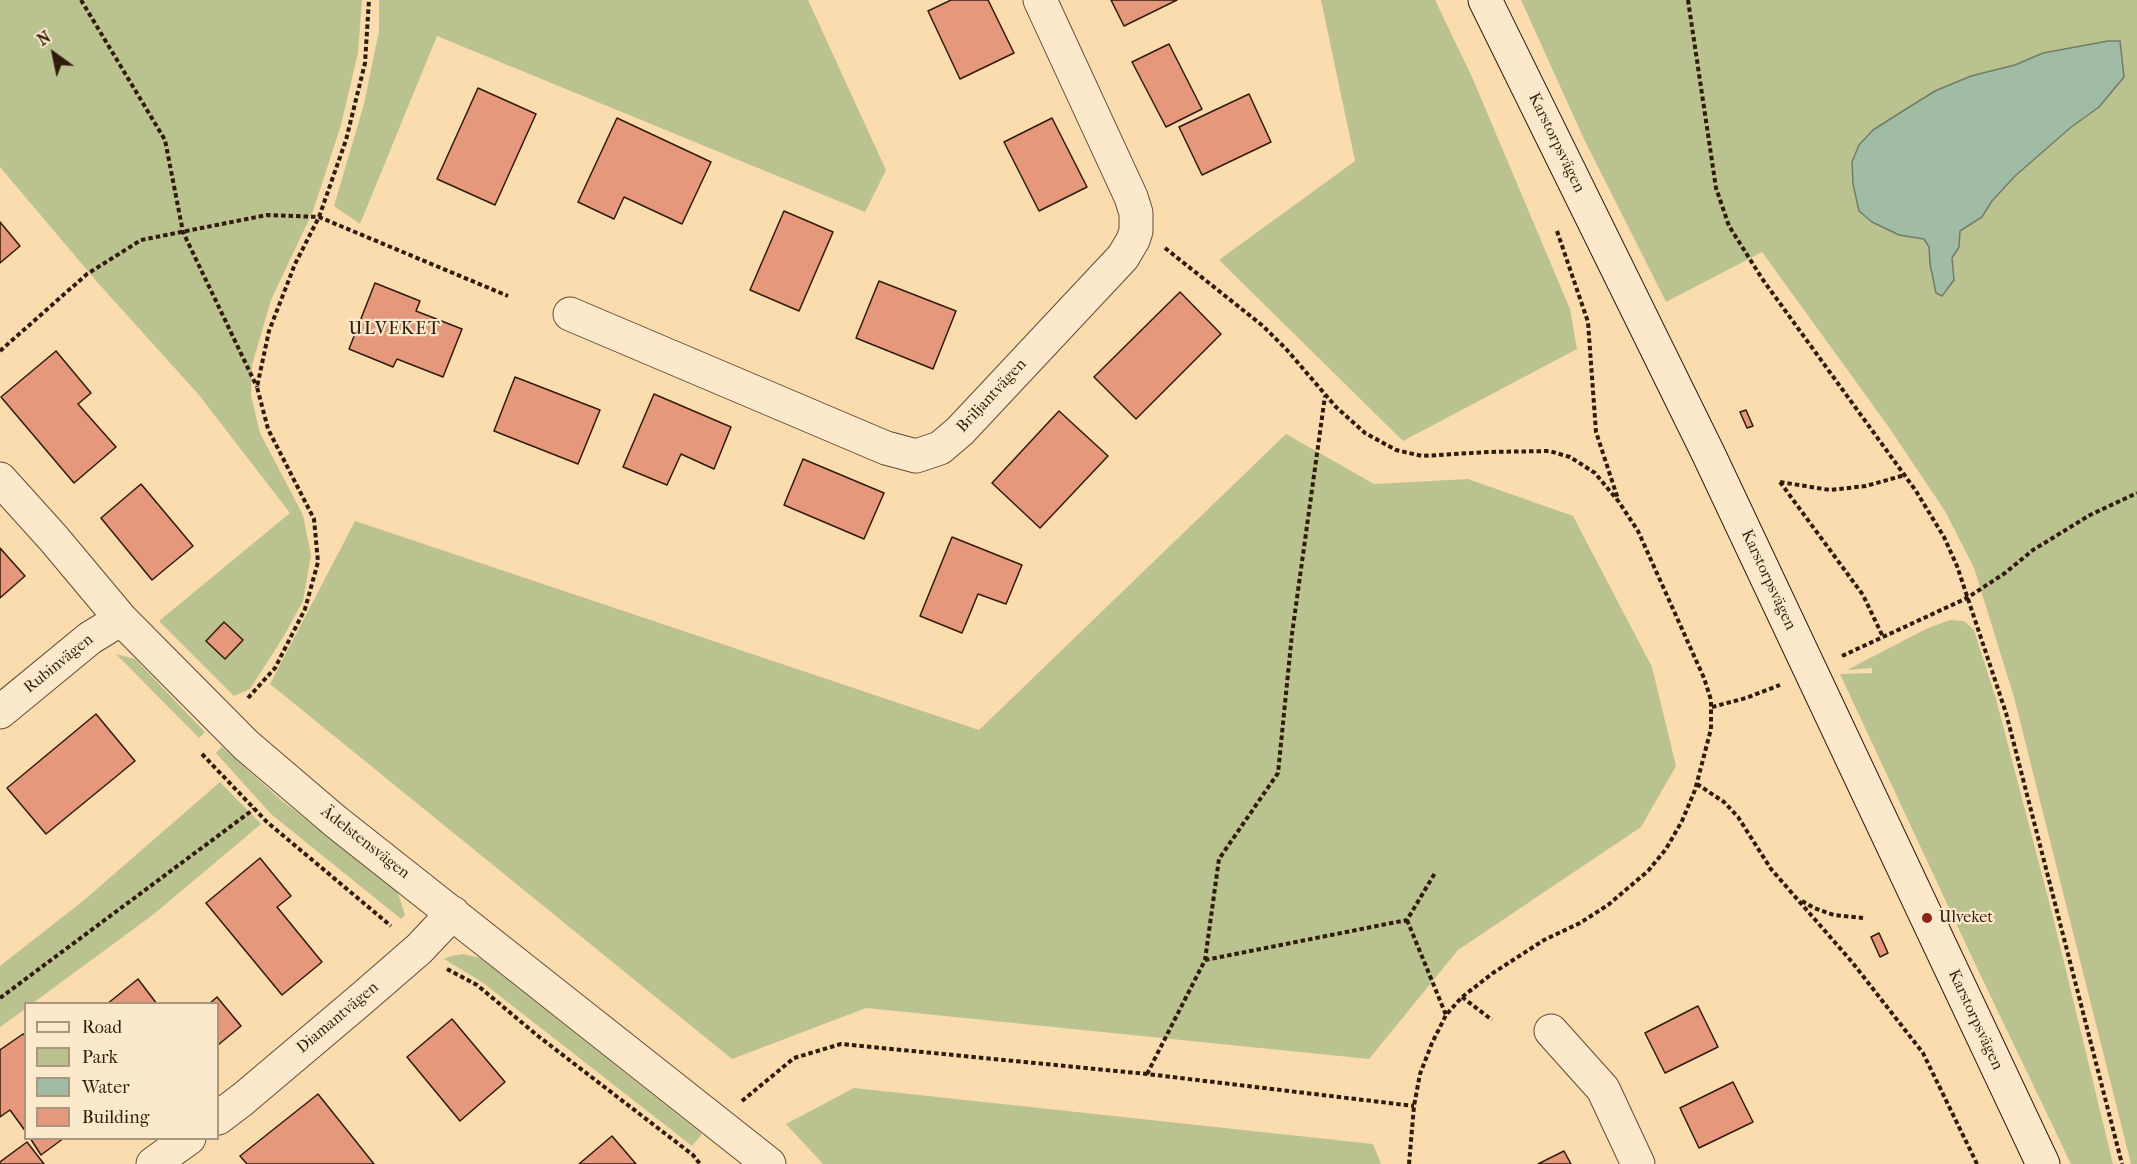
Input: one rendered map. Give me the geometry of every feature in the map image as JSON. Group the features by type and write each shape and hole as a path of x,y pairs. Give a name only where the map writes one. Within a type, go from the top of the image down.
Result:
{"street":[{"name":"Briljantvägen","path":"570,314 886,448 916,456 940,448 960,431 1123,257 1134,240 1136,213 1131,197 1040,0"},
{"name":"Karstorpsvägen","path":"1485,0 1708,453 2043,1164"},
{"name":"Ädelstensvägen","path":"0,479 54,538 121,619 246,745 335,820 769,1164"},
{"name":"Rubinvägen","path":"0,712 90,638 121,619"},
{"name":"Diamantvägen","path":"219,1117 419,949 453,912"},
{"path":"1551,1031 1603,1089 1638,1164"},
{"path":"153,1164 186,1140"}],"path":[{"path":"81,0 165,140 183,232 257,387 268,429 314,519 318,562 305,609 275,668 247,699"},
{"path":"257,387 269,331 295,264 319,217 346,140 364,63 369,0"},
{"path":"1688,0 1716,188 1729,226 1763,280 1905,475 1944,537 1968,598 2006,713 2122,1164"},
{"path":"0,351 87,274 141,240 267,215 319,217 508,296"},
{"path":"1556,229 1588,322 1596,432 1619,502"},
{"path":"1161,245 1263,326 1287,350 1325,395 1365,433 1396,450 1422,456 1549,451 1570,458 1595,473 1619,502 1638,531 1712,700 1711,729 1697,784 1682,821 1666,849 1648,871 1608,905 1580,923 1544,940 1493,973 1462,997 1446,1016 1420,1074 1414,1106 1409,1164"},
{"path":"1147,1074 1205,960 1219,859 1278,773 1292,634 1325,395"},
{"path":"1883,637 1863,595 1780,482 1830,490 1866,486 1905,475"},
{"path":"1836,659 1968,598 2005,573 2033,550 2090,515 2137,493"},
{"path":"1712,707 1784,684"},
{"path":"1697,784 1724,802 1738,817 1771,869 1852,962 1923,1053 1977,1164"},
{"path":"0,998 255,809"},
{"path":"1205,960 1407,920 1435,873"},
{"path":"1799,899 1814,908 1834,915 1863,918"},
{"path":"1407,920 1446,1016"},
{"path":"1462,997 1492,1020"},
{"path":"740,1103 794,1058 841,1044 1147,1074 1414,1106"}],"green space":[{"path":"0,0 362,0 358,53 341,125 313,211 271,300 252,365 251,395 260,433 303,515 311,555 303,601 250,689 234,696 159,621 290,513 199,395 98,283 0,167"},
{"path":"379,0 808,0 886,170 865,212 437,36 360,224 334,206 364,104 379,31"},
{"path":"1321,0 1435,0 1472,77 1570,309 1577,349 1403,441 1219,260 1355,161"},
{"path":"1521,0 2137,0 2137,1164 2131,1164 2014,697 1974,568 1945,511 1888,426 1762,252 1666,302 1584,139","holes":["2108,41 2099,107 2070,128 2015,176 1992,201 1982,217 1960,232 1959,247 1952,258 1954,280 1930,264 1929,247 1924,239 1853,184 1852,162 1859,145 1873,130 1935,91 1971,76 2015,65 2043,53"]},
{"path":"1286,434 1374,484 1468,479 1573,516 1652,667 1676,766 1641,827 1458,950 1369,1059 866,1008 732,1059 270,684 355,521 979,730"},
{"path":"1950,620 1964,621 1974,630 1996,699 2053,917 2113,1164 2071,1164 1840,674 1872,673 1872,668 1847,670 1926,629"},
{"path":"116,654 135,659 205,732 199,738"},
{"path":"222,747 280,799 398,893 405,915 401,919 271,814 216,753"},
{"path":"220,782 261,824 154,914 34,1002 24,1002 24,1010 0,1027 0,966 83,901"},
{"path":"463,954 480,958 702,1134 692,1146 482,982 444,959"},
{"path":"854,1088 1373,1144 1381,1164 823,1164 786,1124"}],"water":[{"path":"2108,41 2120,41 2124,77 2099,107 2070,128 2015,176 1992,201 1982,217 1960,231 1959,247 1952,258 1954,280 1942,296 1936,293 1929,247 1924,239 1899,235 1872,222 1859,211 1853,184 1852,162 1859,145 1873,130 1935,91 1971,76 2015,65 2043,53"}],"building":[{"path":"951,0 988,0 1014,53 960,79 928,11"},
{"path":"1111,0 1177,0 1124,26"},
{"path":"1169,44 1202,109 1166,127 1132,62"},
{"path":"478,88 536,114 495,205 437,179"},
{"path":"1249,94 1271,142 1202,175 1179,127"},
{"path":"617,118 711,162 682,224 624,197 614,219 578,202"},
{"path":"1052,118 1087,187 1039,211 1004,142"},
{"path":"784,211 833,232 799,311 750,290"},
{"path":"0,222 20,246 0,263"},
{"path":"879,281 956,311 933,369 856,338"},
{"path":"375,283 420,301 416,311 462,329 443,377 397,359 393,367 349,349"},
{"path":"1180,292 1221,334 1136,419 1094,377"},
{"path":"56,351 91,393 78,404 116,447 74,483 1,397"},
{"path":"515,377 600,410 578,464 494,431"},
{"path":"654,394 731,427 714,469 681,454 667,485 623,467"},
{"path":"1746,410 1753,426 1747,428 1740,412"},
{"path":"1059,411 1108,456 1040,528 992,483"},
{"path":"803,459 884,493 864,539 784,505"},
{"path":"141,484 193,546 152,580 101,518"},
{"path":"952,537 1022,565 1006,604 978,594 962,633 920,616"},
{"path":"0,548 25,576 0,598"},
{"path":"224,622 243,640 225,659 206,641"},
{"path":"96,714 135,761 46,834 7,788"},
{"path":"260,858 291,896 277,907 322,962 282,995 206,903"},
{"path":"1879,933 1888,953 1880,957 1871,937"},
{"path":"138,979 155,1002 109,1002"},
{"path":"217,997 241,1026 219,1044 219,1002 211,1002"},
{"path":"1698,1006 1718,1047 1665,1073 1645,1033"},
{"path":"452,1019 505,1082 460,1121 407,1057"},
{"path":"24,1035 24,1129 10,1110 0,1117 0,1050"},
{"path":"1733,1082 1753,1122 1699,1148 1680,1108"},
{"path":"318,1094 374,1164 247,1164 240,1156"},
{"path":"612,1136 636,1164 579,1164"},
{"path":"31,1140 61,1140 41,1155"},
{"path":"27,1142 44,1164 0,1164 0,1162"},
{"path":"1564,1151 1571,1164 1538,1164"}],"place":[{"name":"Ulveket","path":"1927,918"}],"district":[{"name":"ULVEKET","path":"395,330"}]}
